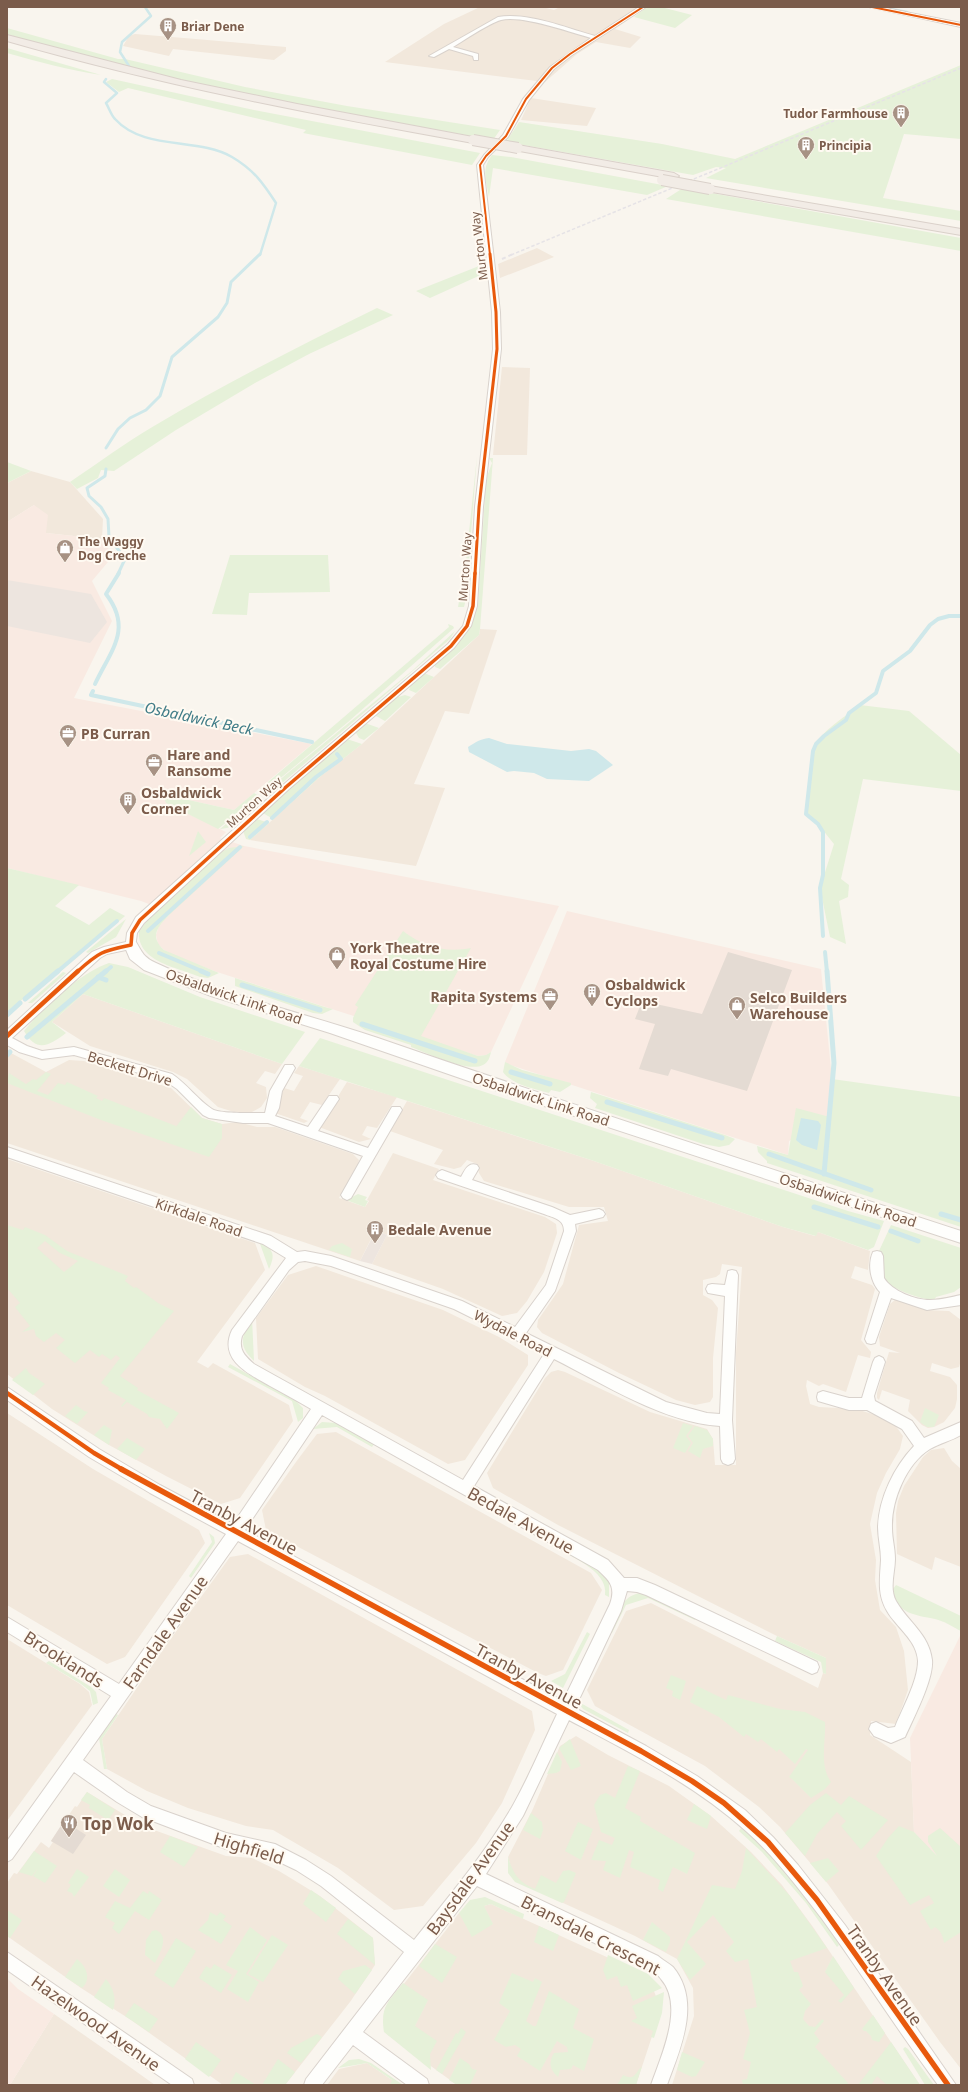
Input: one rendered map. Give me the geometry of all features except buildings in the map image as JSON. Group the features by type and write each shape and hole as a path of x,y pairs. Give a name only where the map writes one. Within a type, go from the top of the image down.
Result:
{"highway":[{"path":"7,38 104,65 226,94 471,143"},
{"path":"7,45 95,70 212,97 516,151 674,176 961,225"},
{"path":"516,151 710,189 961,232"}],"street":[{"name":"Murton Way","path":"131,945 132,933 140,920 298,777 451,646 467,626 473,606 479,507 497,349 496,312 480,165 486,156 506,136 526,98 539,82 562,60 643,7"},
{"path":"872,7 961,25"},
{"path":"432,56 498,19 510,17 522,18 597,38"},
{"path":"448,47 478,56"},
{"path":"12,1042 96,955 104,951 131,945"},
{"name":"Osbaldwick Link Road","path":"131,945 135,956 149,966 216,992 335,1029 488,1082 961,1236"},
{"name":"Beckett Drive","path":"12,1042 42,1056 74,1051 154,1073 168,1078 181,1086 206,1112 213,1115 243,1118 268,1118 310,1134 371,1154"},
{"path":"268,1118 273,1108 276,1091 289,1068"},
{"path":"310,1134 333,1098"},
{"path":"347,1196 396,1110"},
{"name":"Kirkdale Road","path":"7,1152 267,1240 295,1258"},
{"path":"464,1182 473,1168"},
{"path":"442,1175 553,1212 568,1220 600,1214"},
{"path":"517,1335 551,1287 570,1231 568,1220"},
{"name":"Wydale Road","path":"295,1258 304,1256 331,1261 444,1300 663,1407 707,1419 726,1420"},
{"path":"877,1256 876,1276 881,1285 887,1291 909,1301 927,1305 961,1300"},
{"name":"Bedale Avenue","path":"295,1258 285,1266 236,1334 233,1351 240,1360 250,1368 319,1408 603,1565 613,1574 620,1584"},
{"path":"728,1459 726,1420 732,1275"},
{"path":"712,1289 731,1291"},
{"path":"871,1339 887,1291"},
{"path":"465,1489 551,1353"},
{"path":"870,1404 868,1396 879,1362"},
{"name":"Tranby Avenue","path":"7,1393 94,1454 155,1489 688,1778 730,1807 768,1841 797,1875 948,2085"},
{"path":"824,1396 849,1404 870,1404 907,1425 922,1446"},
{"name":"Farndale Avenue","path":"7,1854 236,1532 319,1408"},
{"path":"876,1729 889,1736 895,1736 900,1732 925,1662 919,1641 891,1605 887,1595 886,1575 888,1544 885,1524 889,1503 900,1477 911,1458 922,1446 954,1434 961,1428"},
{"path":"620,1584 637,1586 650,1590 812,1667"},
{"name":"Baysdale Avenue","path":"312,2085 415,1951 475,1877 518,1811 616,1606 620,1595 620,1584"},
{"name":"Brooklands","path":"7,1624 121,1694"},
{"name":"Highfield","path":"73,1762 122,1797 147,1812 226,1841 275,1852 301,1865 326,1881 415,1951"},
{"name":"Bransdale Crescent","path":"475,1877 652,1962 666,1972 680,1999 680,2017 659,2085"},
{"name":"Hazelwood Avenue","path":"7,1960 186,2085"},
{"path":"352,2034 421,2085"}],"shaded area":[{"path":"480,7 542,7 554,10 560,7 647,7 615,29 641,37 630,48 596,42 577,54 545,82 385,62 444,24"},
{"path":"135,34 286,47 286,51 274,60 173,49 169,56 123,46 129,36"},
{"path":"531,98 596,108 587,126 521,120"},
{"path":"537,248 554,257 500,278 498,264"},
{"path":"502,367 530,368 527,455 493,455"},
{"path":"31,471 70,482 103,519 102,539 46,533 34,505 7,522 7,483"},
{"path":"34,505 48,515 46,533 102,539 113,556 92,581 112,621 74,698 312,744 234,810 166,795 166,803 226,832 220,838 244,846 559,906 491,1052 486,1055 478,1056 217,972 176,956 164,950 158,944 156,935 159,926 169,915 167,911 141,901 7,868 7,522"},
{"path":"7,580 91,594 107,622 90,643 7,626"},
{"path":"480,629 497,630 469,714 445,711 414,784 445,788 416,866 250,840 321,776 362,744 479,635"},
{"path":"567,911 821,969 832,1079 830,1118 789,1141 788,1155 507,1064 505,1062"},
{"path":"83,994 282,1064 275,1074 265,1071 256,1083 266,1087 267,1098 261,1107 252,1112 234,1112 218,1107 187,1079 173,1072 90,1046 52,1022"},
{"path":"11,1053 46,1072 69,1060 84,1061 171,1088 202,1118 222,1124 238,1122 257,1127 275,1127 353,1154 359,1160 358,1164 339,1198 365,1207 369,1201 367,1200 393,1153 439,1169 433,1180 545,1217 556,1224 557,1233 544,1272 527,1301 517,1313 502,1316 443,1289 372,1264 387,1235 379,1232 376,1237 372,1237 360,1261 7,1143 7,1057"},
{"path":"299,1066 340,1079 322,1105 310,1102 300,1118 308,1121 304,1123 275,1113 284,1088 294,1091 303,1076 294,1073"},
{"path":"347,1082 397,1097 377,1128 367,1126 362,1135 371,1139 359,1142 319,1127"},
{"path":"407,1101 591,1160 783,1227 815,1236 818,1232 870,1251 868,1270 855,1266 851,1278 872,1285 875,1289 861,1340 871,1352 870,1358 858,1355 846,1392 823,1384 819,1386 807,1380 806,1386 810,1404 819,1407 856,1409 882,1417 895,1425 903,1436 900,1449 886,1473 877,1493 870,1524 876,1560 875,1580 880,1610 896,1627 904,1651 908,1690 896,1724 871,1721 870,1735 911,1762 914,1832 961,1882 961,2069 940,2042 828,1884 780,1827 759,1807 705,1766 595,1706 587,1690 626,1611 651,1603 818,1688 823,1673 826,1674 826,1658 777,1636 558,1525 493,1488 487,1473 545,1378 551,1372 558,1370 650,1412 707,1429 713,1439 715,1465 736,1465 736,1353 742,1267 722,1264 720,1274 716,1277 703,1280 703,1295 712,1300 718,1308 713,1358 713,1397 710,1402 695,1405 676,1400 619,1373 542,1333 537,1327 538,1320 563,1284 579,1225 608,1221 604,1207 569,1207 484,1181 479,1173 477,1164 467,1160 461,1167 454,1169 434,1164 443,1150 390,1131"},
{"path":"7,1159 255,1243 265,1270 197,1362 208,1368 213,1363 289,1405 293,1421 240,1498 221,1504 166,1476 109,1445 52,1409 7,1374"},
{"path":"379,1232 387,1235 372,1264 360,1261 373,1236 376,1237"},
{"path":"316,1266 443,1310 499,1337 528,1355 528,1365 465,1460 448,1464 325,1396 305,1387 258,1359 256,1318 288,1275"},
{"path":"895,1300 925,1310 949,1311 961,1320 961,1360 959,1367 951,1369 932,1363 930,1371 950,1377 957,1385 957,1399 955,1408 944,1422 934,1427 928,1428 922,1425 908,1411 910,1400 882,1390 879,1400 877,1398 877,1393 889,1352 900,1353 880,1346 879,1337 890,1304"},
{"path":"7,1413 93,1469 199,1530 205,1543 125,1657 107,1664 7,1605"},
{"path":"336,1432 591,1573 602,1590 563,1670 546,1676 538,1673 266,1530 262,1510 296,1462 317,1434"},
{"path":"944,1448 952,1461 961,1469 961,1567 935,1557 932,1570 897,1554 896,1513 898,1501 904,1486 923,1457 931,1450"},
{"path":"248,1554 532,1711 535,1730 502,1803 476,1843 423,1906 394,1910 338,1868 273,1830 246,1826 188,1808 147,1791 107,1769 102,1739 167,1644 230,1557"},
{"path":"961,1634 961,1882 914,1832 910,1738"},
{"path":"7,1639 80,1684 89,1692 92,1705 7,1821"},
{"path":"576,1736 608,1755 669,1786 711,1816 751,1852 782,1885 813,1927 920,2085 672,2085 694,2016 693,1988 677,1959 635,1936 524,1885 512,1871 508,1857 532,1811 560,1746"},
{"path":"87,1792 143,1826 226,1856 252,1858 279,1871 320,1896 373,1938 375,1965 350,2002 285,2085 223,2085 131,2020 81,1988 7,1936 7,1883 14,1873 17,1874 41,1842 49,1848 53,1842 51,1841 75,1806 77,1807"},
{"path":"491,1904 648,1976 661,2009 636,2085 457,2085 388,2035 385,2008 459,1913"},
{"path":"7,1978 18,1989 54,2014 10,2085 7,2085"},
{"path":"54,2014 127,2065 155,2085 10,2085"},
{"path":"367,2063 399,2085 327,2085 339,2069"}],"green space":[{"path":"647,7 661,7 692,15 675,28 634,17"},
{"path":"7,28 118,59 125,59 245,87 347,106 500,130 493,140 287,103 154,74 26,40 7,34"},
{"path":"7,48 101,75 54,66 7,53"},
{"path":"961,65 961,139 904,134 883,198 961,211 961,221 706,178 726,168 716,167 693,175 506,142 519,122 662,144 735,159"},
{"path":"112,79 254,110 480,153 472,165 303,133 306,130 128,88 119,92 106,82"},
{"path":"492,155 511,157 668,186 647,195 493,168 489,197 485,170 486,165"},
{"path":"683,188 961,238 961,251 666,199"},
{"path":"484,264 483,274 430,298 416,291"},
{"path":"377,308 393,315 309,354 255,383 176,430 114,471 101,470 98,478 77,489 70,482 133,439 181,410 264,365"},
{"path":"477,456 466,599 464,607 458,607 466,561"},
{"path":"489,458 493,458 479,635 440,669 435,667 435,664 459,641 468,630 478,606 486,479 492,463"},
{"path":"7,462 31,471 7,483"},
{"path":"230,555 328,555 330,592 249,593 247,615 212,614"},
{"path":"448,624 454,628 348,722 265,791 260,789 449,627"},
{"path":"455,631 450,639 274,790 266,791 413,670"},
{"path":"424,673 434,677 416,693 409,690 411,684"},
{"path":"405,695 411,697 385,721 376,716 376,714 395,698"},
{"path":"860,705 909,711 961,755 961,791 863,779 841,879 849,885 848,897 839,901 846,944 830,937 820,888 834,844 818,824 806,814 806,804 812,774 812,753 816,743 827,731"},
{"path":"365,723 379,728 364,740 359,738 356,733"},
{"path":"347,739 362,744 321,776 273,819 263,813 303,776"},
{"path":"254,793 259,796 218,829 166,803 164,798 166,795 234,810"},
{"path":"259,797 260,802 242,819 231,826 220,829"},
{"path":"257,819 269,823 250,840 246,839 243,831"},
{"path":"198,831 206,842 189,856"},
{"path":"244,846 169,915 161,924 156,936 159,945 164,950 219,973 208,978 200,977 160,962 151,956 144,949 140,941 139,930 219,853 229,848"},
{"path":"7,868 79,885 55,906 89,925 110,908 125,916 26,1001 23,999 19,1002 22,1004 7,1017"},
{"path":"126,919 116,937 88,953 86,952"},
{"path":"403,931 427,945 435,947 453,950 471,948 421,1036 478,1056 486,1055 491,1052 485,1064 476,1067 447,1061 411,1047 411,1045 365,1030 353,1022 353,1018 358,1007 355,1005"},
{"path":"109,963 128,967 200,997 305,1032 282,1064 83,994 52,1022 66,1033 55,1041 44,1045 34,1043 29,1038 24,1031 41,1012 86,974"},
{"path":"63,972 66,973 32,1003 28,1003"},
{"path":"235,978 333,1009 322,1014 313,1013 235,986"},
{"path":"320,1038 848,1211 884,1221 874,1247 868,1250 818,1232 816,1236 783,1227 591,1160 299,1066"},
{"path":"505,1062 522,1070 571,1083 571,1085 560,1092 551,1090 549,1093 524,1086 512,1080 503,1072"},
{"path":"46,1072 51,1074 37,1091 48,1095 58,1083 65,1085 67,1082 98,1096 96,1098 102,1101 104,1098 176,1126 175,1128 191,1107 202,1118 222,1124 222,1138 209,1157 101,1120 7,1083 9,1073 26,1084 33,1079 36,1080"},
{"path":"832,1079 961,1097 961,1227 767,1163 767,1161 758,1152 757,1146 788,1155 796,1108 830,1117"},
{"path":"591,1092 735,1139 729,1145 719,1147 703,1144 595,1108 597,1104 590,1098"},
{"path":"358,1194 367,1197 365,1200 368,1201 365,1207 346,1200"},
{"path":"7,1225 23,1230 25,1227 45,1235 67,1251 128,1276 125,1281 134,1288 136,1287 158,1303 174,1311 120,1376 138,1388 137,1390 179,1413 167,1429 160,1419 149,1417 147,1414 127,1402 122,1407 121,1406 126,1400 108,1390 109,1388 101,1383 120,1358 116,1355 111,1360 102,1354 99,1357 90,1350 75,1363 56,1348 65,1340 56,1333 44,1342 36,1336 34,1329 22,1332 30,1326 15,1307 20,1303 7,1288","holes":["45,1241 60,1253 78,1261 64,1272 37,1248"]},
{"path":"891,1225 961,1248 961,1287 954,1292 936,1297 934,1300 921,1298 890,1285 882,1276 882,1257 879,1251"},
{"path":"259,1241 272,1252 273,1255 269,1269"},
{"path":"342,1243 352,1249 350,1257 329,1250 332,1246"},
{"path":"252,1318 254,1361 243,1345 244,1335"},
{"path":"230,1364 296,1401 303,1408 303,1418 298,1422 292,1401 228,1367"},
{"path":"26,1368 29,1373 45,1384 33,1395 12,1380"},
{"path":"76,1405 88,1412 77,1424 65,1416"},
{"path":"925,1408 939,1415 934,1427 927,1427 920,1422"},
{"path":"322,1422 336,1423 374,1444 372,1447 337,1427 313,1429"},
{"path":"683,1423 693,1426 686,1436 691,1443 685,1453 673,1448"},
{"path":"104,1425 112,1430 109,1445 94,1435"},
{"path":"695,1426 707,1430 713,1439 713,1446 703,1449 700,1458 688,1451 693,1443 688,1436"},
{"path":"127,1438 145,1449 136,1460 117,1449"},
{"path":"209,1533 214,1537 215,1543 191,1578 189,1576 212,1542"},
{"path":"551,1542 603,1572 609,1582 609,1597 605,1595 604,1586 594,1571 576,1558 549,1544"},
{"path":"896,1585 961,1616 961,1631 942,1621 914,1614 902,1608 898,1604 895,1597 893,1589"},
{"path":"645,1593 696,1617 695,1620 648,1598 626,1605 612,1633 608,1632 624,1602 633,1595"},
{"path":"587,1632 590,1634 563,1688 551,1681 565,1674"},
{"path":"777,1636 826,1658 826,1674 823,1673 821,1662 775,1641"},
{"path":"49,1661 91,1687 96,1692 98,1703 93,1705 90,1691 46,1663"},
{"path":"671,1675 686,1681 680,1700 672,1696 673,1691 666,1688"},
{"path":"697,1686 726,1700 728,1695 780,1709 805,1712 825,1722 824,1761 827,1775 831,1782 825,1789 811,1798 789,1777 808,1750 806,1749 795,1764 779,1749 777,1752 761,1739 758,1742 746,1734 744,1737 719,1717 690,1702"},
{"path":"577,1701 629,1730 628,1733 583,1709"},
{"path":"116,1714 118,1715 102,1739 107,1769 104,1769 99,1738"},
{"path":"570,1739 581,1766 571,1770 559,1748"},
{"path":"557,1752 562,1762 560,1771 547,1774"},
{"path":"628,1766 640,1771 625,1808 641,1817 640,1821 695,1853 687,1874 673,1867 663,1892 658,1889 660,1880 630,1867 634,1852 629,1850 620,1878 603,1870 606,1861 591,1860 599,1840 612,1845 615,1838 601,1832 594,1805 600,1795 606,1793 615,1798"},
{"path":"87,1792 115,1810 108,1820 89,1808 90,1805 81,1800"},
{"path":"826,1793 841,1805 849,1796 888,1820 861,1850 841,1826 846,1821 837,1812 817,1834 805,1856 785,1833 810,1805"},
{"path":"694,1804 711,1816 707,1829 687,1820"},
{"path":"531,1813 542,1822 543,1830 540,1839 523,1830"},
{"path":"578,1822 593,1829 581,1860 565,1851"},
{"path":"899,1826 914,1832 937,1856 928,1842 928,1836 940,1828 961,1847 961,1932 944,1943 939,1930 935,1927 931,1930 920,1911 934,1903 929,1895 910,1905 876,1856 888,1838"},
{"path":"741,1828 767,1852 808,1899 839,1945 837,1947 806,1903 762,1852 739,1831"},
{"path":"170,1836 198,1847 184,1867 160,1852"},
{"path":"746,1848 790,1896 827,1948 790,1961 794,1972 798,1972 803,1986 799,1990 811,2004 805,2011 803,2019 809,2026 815,2027 822,2019 824,2021 814,2033 820,2041 815,2047 848,2083 847,2085 743,2085 742,2080 747,2079 751,2062 743,2059 750,2033 744,2010 757,2007 748,1959 735,1962 726,1951 734,1942 713,1915 687,1942 706,1964 690,1980 677,1959 712,1885 735,1889 742,1871"},
{"path":"34,1851 57,1866 45,1883 33,1876 38,1868 32,1876 19,1872"},
{"path":"508,1857 514,1872 520,1880 535,1889 541,1875 556,1883 563,1871 569,1870 576,1873 564,1902 562,1903 515,1882 508,1873"},
{"path":"828,1858 839,1871 826,1882 810,1863"},
{"path":"77,1869 89,1877 74,1897 72,1893 67,1891 71,1885 68,1883"},
{"path":"115,1869 130,1880 119,1897 103,1886"},
{"path":"311,1890 336,1908 326,1922 303,1904"},
{"path":"143,1891 148,1894 149,1891 162,1900 149,1920 135,1911 119,1934 112,1928 115,1923 105,1917 115,1901 130,1908"},
{"path":"485,1897 524,1914 523,1919 491,1904 484,1906 493,1924 472,1937 459,1913 470,1900"},
{"path":"7,1910 22,1920 10,1938 7,1936"},
{"path":"210,1912 217,1916 220,1912 226,1916 223,1920 232,1926 221,1944 198,1930 208,1920"},
{"path":"348,1919 373,1938 375,1965 337,1934"},
{"path":"652,1922 670,1937 670,1942 666,1952 643,1940"},
{"path":"539,1926 559,1935 553,1951 534,1942"},
{"path":"250,1927 267,1940 246,1974 259,1982 248,2002 227,1989 238,1971 226,1965"},
{"path":"156,1930 162,1936 163,1945 155,1963 145,1955 146,1940 152,1931"},
{"path":"272,1935 288,1945 263,1982 248,1974"},
{"path":"176,1938 196,1951 173,1988 154,1975"},
{"path":"435,1944 457,1957 442,1983 419,1966"},
{"path":"608,1955 648,1974 662,1988 633,2001 627,1985 621,1987 617,1976 607,1980 603,1970"},
{"path":"833,1956 854,1988 841,2003 838,2001 844,1995 825,1972"},
{"path":"77,1959 83,1965 87,1973 87,1981 82,1988 65,1977"},
{"path":"214,1964 232,1975 221,1993 199,1978 206,1966 211,1969"},
{"path":"365,1965 372,1970 355,1994 338,1979 343,1971"},
{"path":"512,1973 533,1982 535,1978 542,1982 526,2021 533,2026 536,2026 549,1991 579,2009 573,2028 594,2039 584,2071 573,2065 571,2069 560,2070 558,2077 555,2074 551,2066 551,2060 554,2053 568,2052 567,2047 557,2041 540,2071 517,2056 521,2049 515,2045 506,2047 494,2040 510,2011 499,2003"},
{"path":"106,1979 114,1993 115,2002 113,2010 94,1997"},
{"path":"403,1983 428,2000 415,2026 437,2041 430,2054 431,2070 384,2032 383,2016 386,2005"},
{"path":"664,1992 662,2013 654,2038 651,2037 653,2031 631,2021 637,2018 632,2006"},
{"path":"134,2003 158,2019 149,2032 125,2016"},
{"path":"873,2015 885,2033 879,2042 872,2040 871,2036 862,2029"},
{"path":"461,2028 466,2032 442,2074 436,2070 456,2033 458,2034"},
{"path":"317,2034 322,2037 301,2063 287,2053 291,2048"},
{"path":"196,2042 221,2060 209,2077 185,2059"},
{"path":"891,2042 920,2085 887,2085 877,2076 871,2085 858,2085"},
{"path":"905,2047 934,2085 925,2085 903,2049"},
{"path":"682,2052 705,2062 696,2076 692,2077 677,2070"},
{"path":"460,2058 469,2064 472,2069 477,2070 470,2085 457,2085 449,2080"},
{"path":"278,2059 295,2072 285,2085 262,2085"},
{"path":"359,2059 371,2063 403,2085 390,2085 392,2080 367,2063 338,2068 349,2060"},
{"path":"642,2066 636,2085 617,2085 623,2075 632,2077"},
{"path":"236,2072 256,2085 229,2085"}],"water":[{"path":"489,738 507,744 571,751 589,749 596,751 613,765 589,781 547,779 534,773 514,771 507,772 469,752 468,747 476,742"},
{"path":"801,1118 818,1121 821,1125 817,1150 802,1145 796,1140"}],"waterway":[{"name":"Osbaldwick Beck","path":"129,66 120,52 122,42 151,16 145,7"},
{"path":"881,7 907,12"},
{"name":"Osbaldwick Beck","path":"106,79 104,82 117,93 106,103 115,119 127,129 141,136 156,140 203,147 218,151 240,162 257,177 276,203 260,255"},
{"name":"Osbaldwick Beck","path":"106,448 118,429 130,418 146,410 160,396 172,357 218,317 227,303 231,282 260,254"},
{"name":"Osbaldwick Beck","path":"106,469 105,476 87,488 89,496 101,507 108,519 109,537 125,559 118,574"},
{"name":"Osbaldwick Beck","path":"95,684 113,650 117,639 119,629 118,618 114,607 106,594 119,573"},
{"path":"823,936 820,888 823,875 823,832 818,824 806,814 813,751 816,744 824,736 846,720 849,713 876,693 883,671 910,651 930,625 938,619 949,616 961,616"},
{"name":"Osbaldwick Beck","path":"93,691 91,695 312,742"},
{"name":"Osbaldwick Beck","path":"272,818 316,777 341,759 337,754"},
{"name":"Osbaldwick Beck","path":"250,837 267,822"},
{"name":"Osbaldwick Beck","path":"148,931 240,847"},
{"path":"57,972 117,921"},
{"path":"825,952 827,972"},
{"path":"159,953 204,972"},
{"name":"Osbaldwick Beck","path":"105,972 111,967"},
{"path":"25,999 58,971"},
{"name":"Osbaldwick Beck","path":"99,977 106,971"},
{"path":"201,971 208,974"},
{"path":"824,1173 834,1063 827,971"},
{"name":"Osbaldwick Beck","path":"27,1037 99,977"},
{"name":"Osbaldwick Beck","path":"99,977 106,980"},
{"path":"242,985 320,1010"},
{"path":"7,1015 20,1003"},
{"path":"362,1024 475,1061"},
{"name":"Osbaldwick Beck","path":"7,1055 10,1052"},
{"path":"511,1072 550,1084"},
{"path":"607,1102 722,1138"},
{"path":"769,1154 824,1173"},
{"path":"824,1173 871,1190"},
{"path":"814,1207 878,1227"},
{"path":"941,1214 961,1220"},
{"path":"891,1231 918,1241"}],"railway":[{"path":"511,255 961,68"},
{"path":"502,259 513,254"}],"cycle path":[{"path":"7,1036 96,955 104,951 131,945 132,933 140,920 286,787 451,646 467,626 473,606 479,507 497,349 496,312 480,165 486,156 506,136 526,99 552,68 570,54 643,7"},
{"path":"872,7 961,25"},
{"path":"7,1393 94,1453 155,1489 641,1751 692,1781 724,1803 768,1842 817,1900 948,2085"}],"place":[{"name":"Briar Dene","path":"168,41"},
{"name":"Tudor Farmhouse","path":"901,128"},
{"name":"Principia","path":"806,160"},
{"name":"The Waggy Dog Creche","path":"65,563"},
{"name":"PB Curran","path":"68,748"},
{"name":"Hare and Ransome","path":"154,777"},
{"name":"Osbaldwick Corner","path":"128,815"},
{"name":"York Theatre Royal Costume Hire","path":"337,970"},
{"name":"Osbaldwick Cyclops","path":"592,1007"},
{"name":"Rapita Systems","path":"550,1011"},
{"name":"Selco Builders Warehouse","path":"737,1020"},
{"name":"Bedale Avenue","path":"375,1244"},
{"name":"Top Wok","path":"69,1838"}]}
